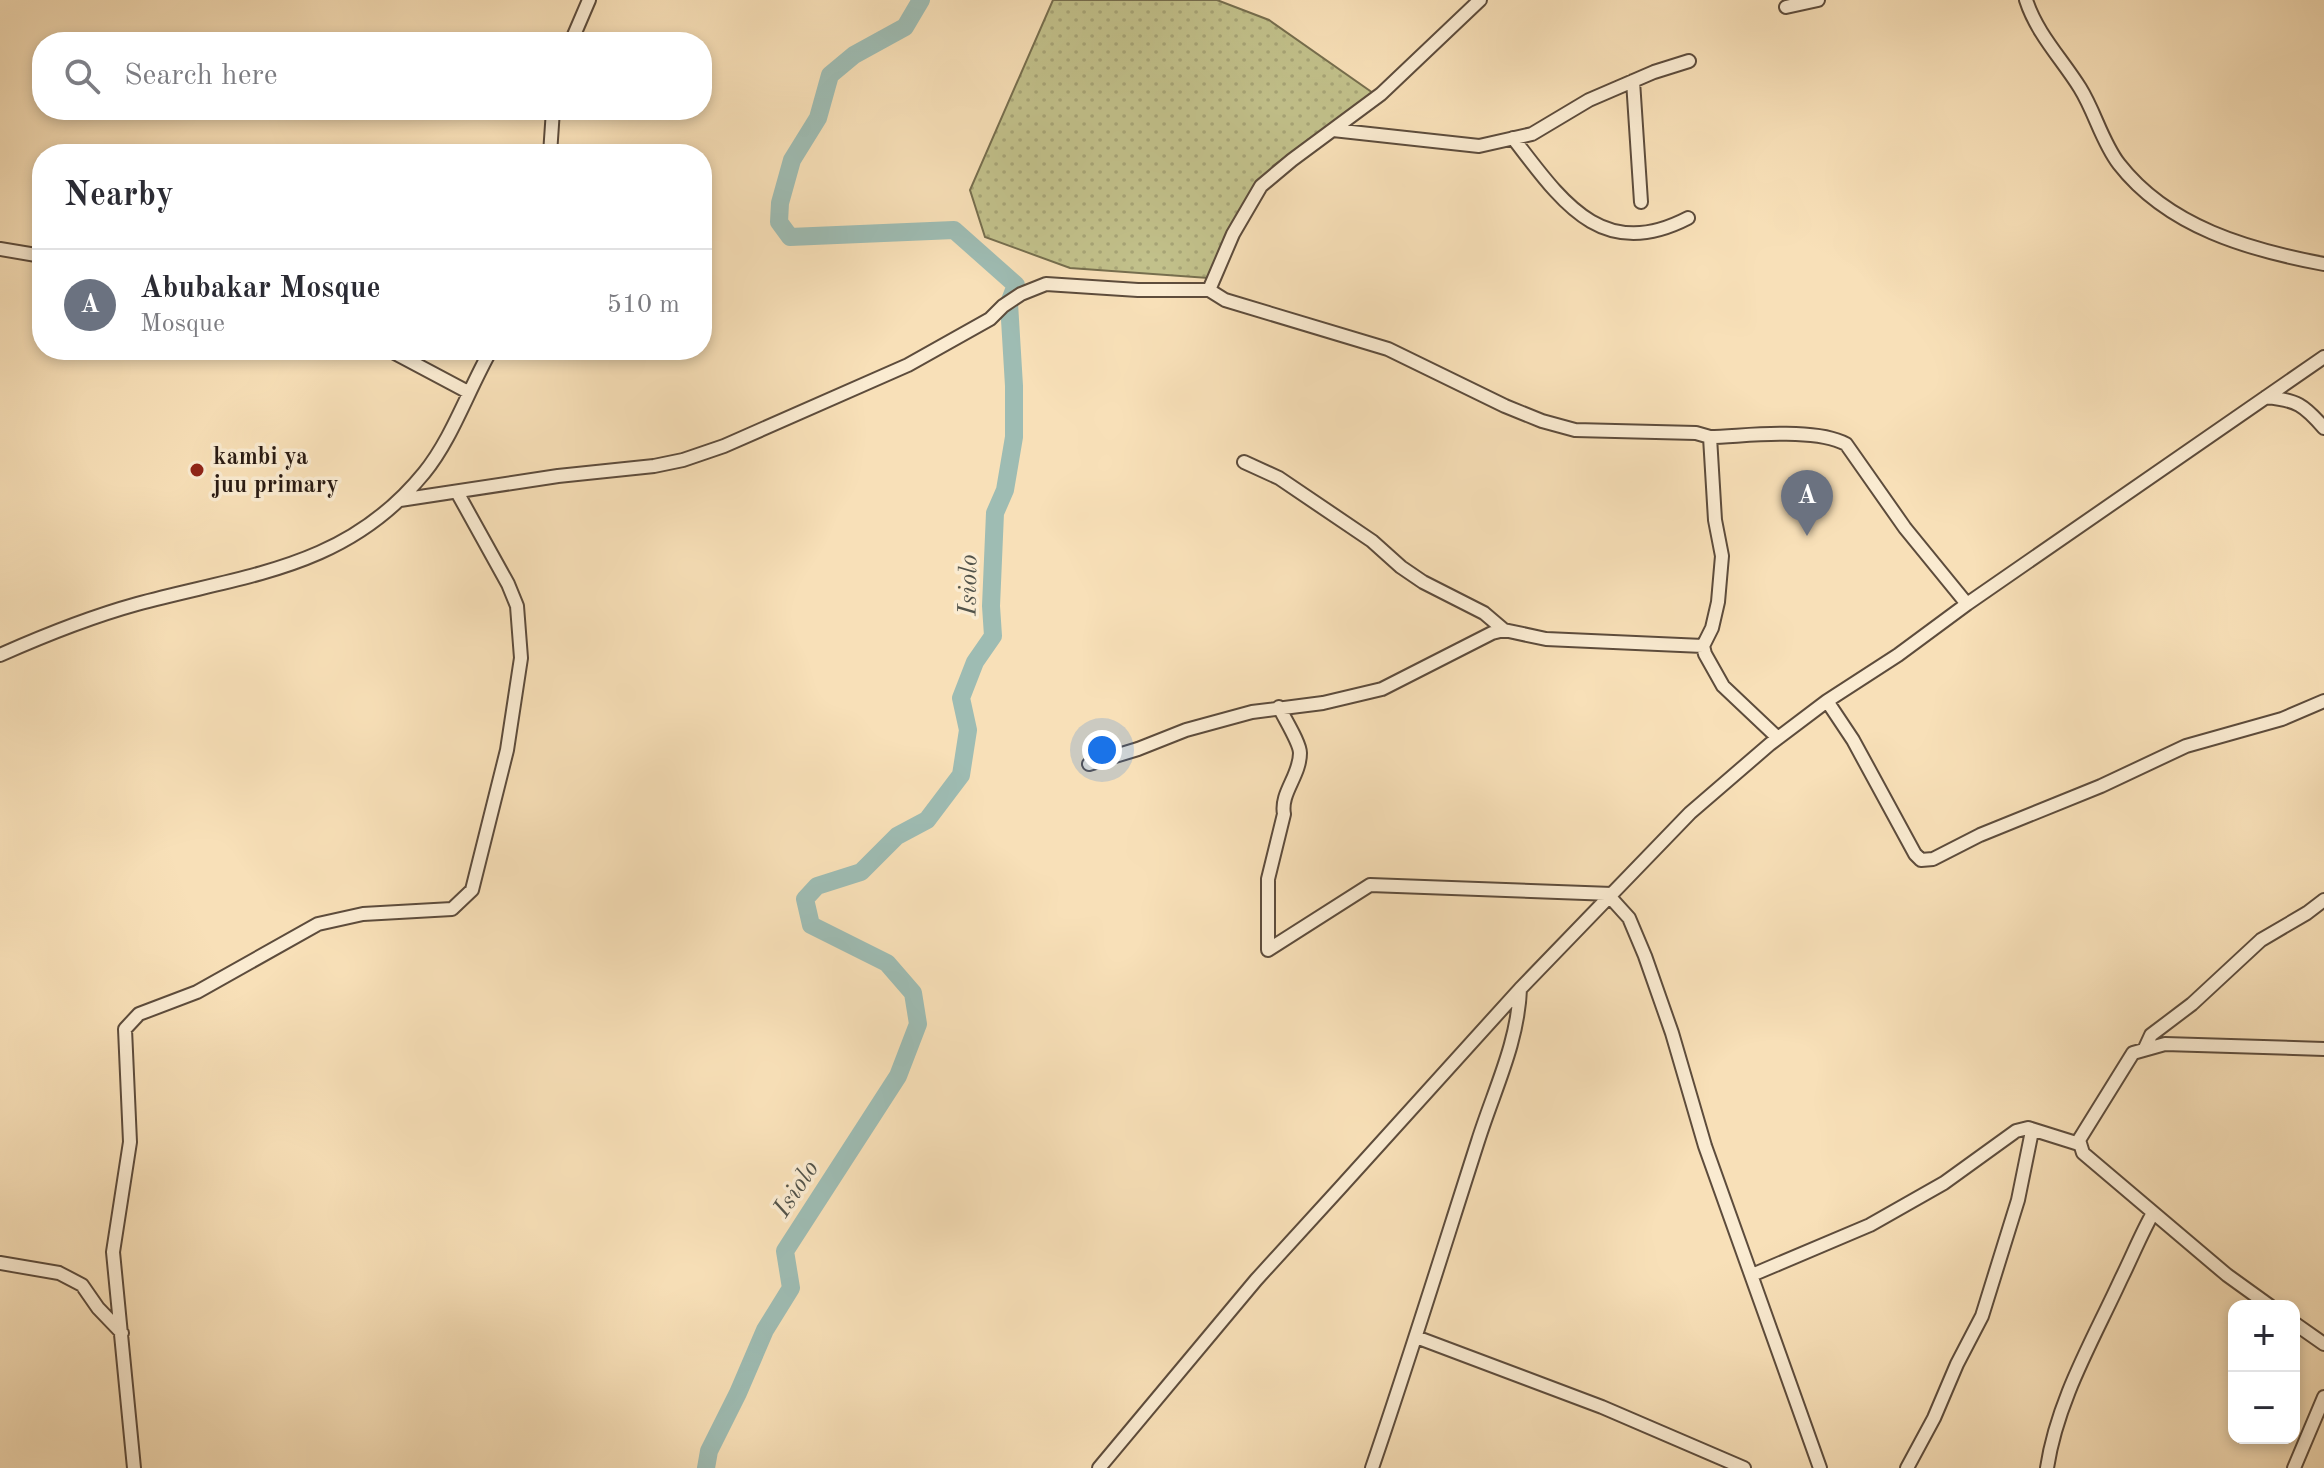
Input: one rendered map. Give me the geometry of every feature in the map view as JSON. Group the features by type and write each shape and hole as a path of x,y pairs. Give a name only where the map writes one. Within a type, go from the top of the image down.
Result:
{"street":[{"path":"575,32 589,0"},
{"path":"1209,290 1233,234 1261,186 1381,94 1480,0"},
{"path":"1786,7 1818,0"},
{"path":"2026,0 2048,44 2091,105 2113,155 2145,190 2174,213 2211,232 2270,253 2324,264"},
{"path":"1333,130 1479,146 1532,134 1589,100 1689,61"},
{"path":"1633,81 1641,202"},
{"path":"551,144 552,120"},
{"path":"1513,138 1558,196 1589,222 1625,233 1665,230 1688,218"},
{"path":"0,249 32,254"},
{"path":"400,500 558,476 654,466 724,446 908,365 990,319 1021,294 1046,284 1138,290 1209,290 1225,300 1388,349 1505,406 1575,430 1696,433 1710,437 1823,435 1846,444 1905,528 1967,604"},
{"path":"1099,1468 1256,1280 1520,989 1690,813 1827,701 1898,655 2324,357"},
{"path":"408,360 468,392"},
{"path":"0,655 90,618 264,574 310,556 375,523 426,471 486,360"},
{"path":"2266,397 2294,401 2304,406 2324,428"},
{"path":"1710,437 1715,520 1722,556 1718,602 1712,628 1703,646 1708,664 1723,686 1778,738"},
{"path":"1244,462 1279,478 1372,541 1401,567 1452,599 1484,613 1504,630"},
{"path":"134,1468 113,1252 130,1142 125,1029 131,1021 154,1007 197,992 318,924 363,914 452,909 468,896 476,882 515,710 521,658 517,606 457,492"},
{"path":"1089,764 1186,730 1252,712 1323,703 1382,689 1492,633 1504,630 1546,639 1703,646"},
{"path":"1827,701 1860,751 1915,854 1925,861 2186,746 2282,719 2324,701"},
{"path":"1279,707 1301,752 1295,778 1282,804 1284,814 1268,879 1268,950 1370,885 1455,886 1611,896 1629,918 1672,1033 1705,1146 1820,1468"},
{"path":"2145,1048 2151,1035 2192,1004 2261,940 2324,900"},
{"path":"1372,1468 1486,1114 1512,1046 1520,989"},
{"path":"2079,1144 2133,1053 2145,1048 2165,1044 2324,1049"},
{"path":"1752,1275 1870,1225 1944,1183 2016,1131 2028,1128 2079,1144"},
{"path":"1907,1468 1982,1316 2018,1200 2032,1131"},
{"path":"2079,1144 2083,1153 2153,1213 2262,1300"},
{"path":"2047,1468 2051,1440 2068,1396 2153,1213"},
{"path":"0,1263 59,1273 82,1285 98,1308 122,1333"},
{"path":"2300,1327 2324,1344"},
{"path":"1416,1337 1602,1407 1744,1468"},
{"path":"2294,1468 2324,1397"}],"shaded area":[{"path":"1053,0 1217,0 1269,20 1373,93 1273,166 1238,221 1208,278 1070,268 985,237 970,190"}],"waterway":[{"name":"Isiolo","path":"706,1468 709,1451 765,1330 791,1288 785,1251 898,1076 918,1024 913,993 887,963 811,925 805,899 817,886 861,872 897,836 927,820 961,775 968,730 961,698 975,662 993,636 991,606 995,513 1005,490 1014,437 1009,303 1016,285 954,230 790,237 779,222 780,203 792,160 818,118 830,75 854,55 905,27 921,0"}],"place":[{"name":"kambi ya juu primary","path":"197,470"},
{"name":"Abubakar Mosque","path":"1807,536"}]}
